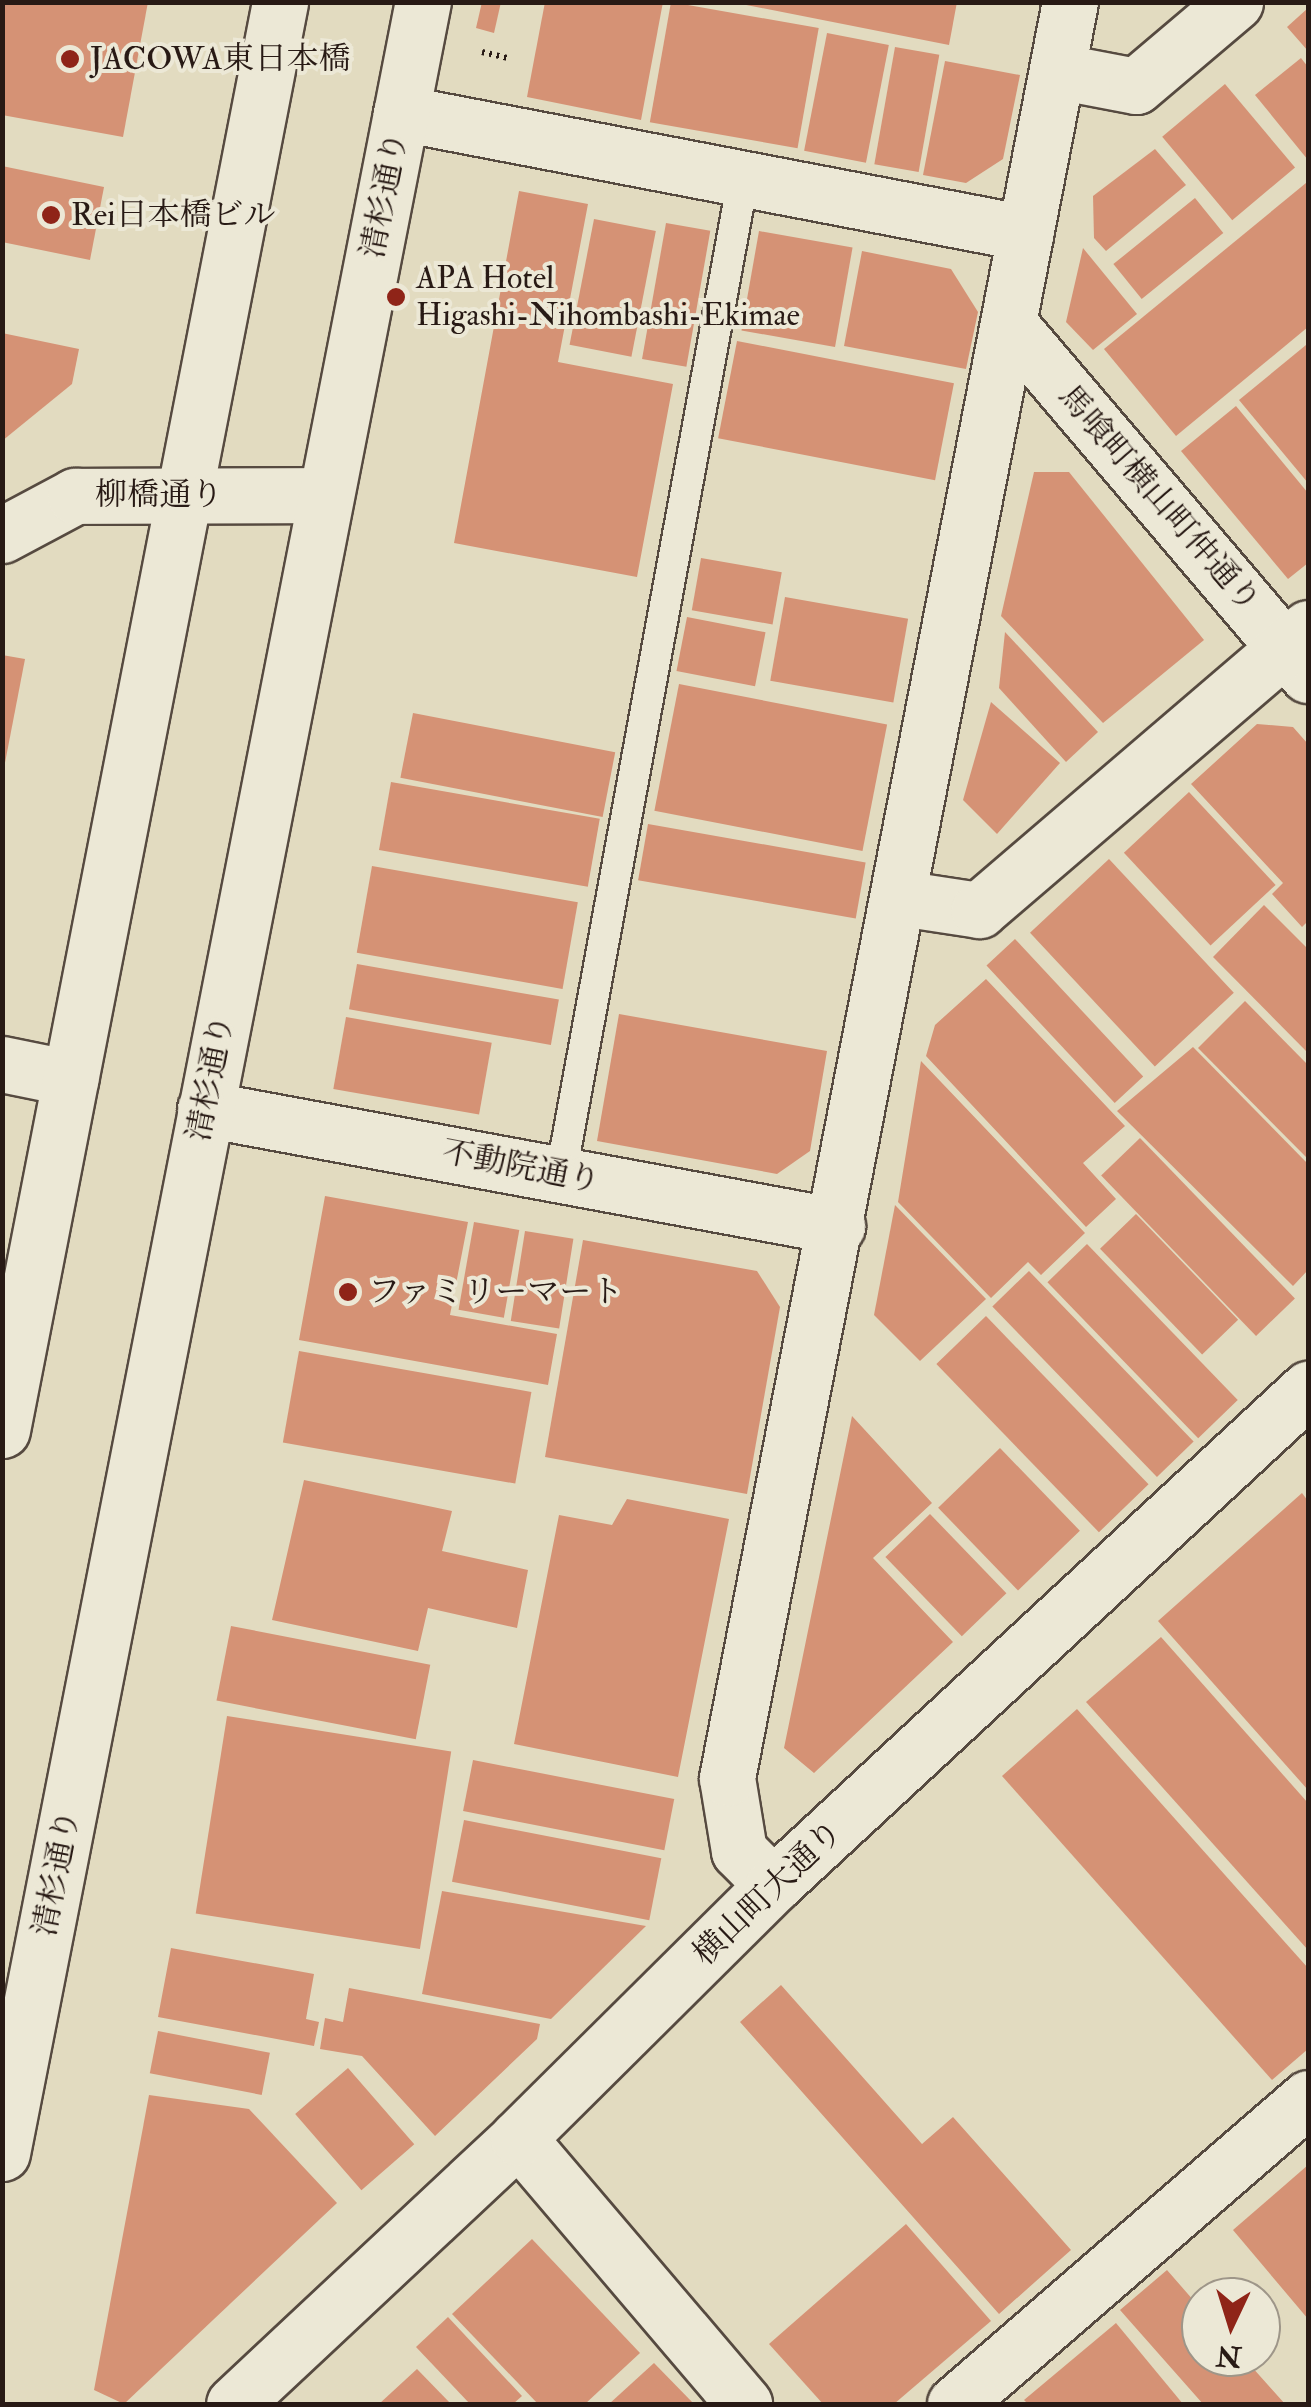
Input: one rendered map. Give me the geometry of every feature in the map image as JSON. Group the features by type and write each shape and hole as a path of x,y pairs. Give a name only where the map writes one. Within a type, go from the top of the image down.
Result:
{"street":[{"path":"2,1430 280,2"},
{"name":"清杉通り","path":"2,2154 423,2"},
{"path":"773,1885 739,1851 727,1778 838,1226 1070,2"},
{"path":"1057,71 1136,86 1235,2"},
{"path":"401,114 1026,234"},
{"name":"馬喰町横山町仲通り","path":"1009,324 1301,650"},
{"name":"柳橋通り","path":"2,535 75,496 325,495"},
{"path":"900,898 979,910 1301,650"},
{"path":"2,1064 71,1078"},
{"name":"不動院通り","path":"205,1108 838,1226"},
{"name":"横山町大通り","path":"234,2404 518,2138 773,1885 1308,1389"},
{"path":"955,2404 1308,2098"},
{"path":"518,2138 744,2404"}],"lane":[{"path":"561,1174 743,180"}],"path":[{"path":"179,2 202,2"}],"building":[{"name":"JACOWA東日本橋","path":"2,2 148,2 123,137 2,115"},
{"path":"482,2 501,2 494,33 476,28"},
{"path":"545,2 663,2 641,120 527,97"},
{"path":"671,2 819,28 798,148 650,122"},
{"path":"731,2 957,2 949,45"},
{"path":"1308,8 1308,51 1287,27"},
{"path":"827,33 889,45 866,163 804,151"},
{"path":"895,47 939,55 919,172 874,164"},
{"path":"1301,58 1308,67 1308,160 1255,95"},
{"path":"945,61 1020,75 1003,159 966,183 923,175"},
{"path":"1225,84 1295,167 1232,220 1162,137"},
{"path":"1155,149 1186,185 1106,251 1094,238 1093,196"},
{"name":"Rei日本橋ビル","path":"2,166 104,187 90,260 2,242"},
{"path":"1306,183 1308,327 1176,436 1104,349"},
{"path":"519,191 588,204 558,362 673,384 637,577 454,543"},
{"path":"1195,198 1223,233 1142,299 1113,264"},
{"path":"594,219 656,231 631,357 570,345"},
{"path":"666,223 710,231 686,367 642,359"},
{"path":"759,231 853,247 835,347 741,330"},
{"path":"1083,248 1137,314 1093,350 1066,322"},
{"path":"862,251 951,269 978,312 966,369 844,346"},
{"path":"2,333 79,349 72,384 2,441"},
{"path":"737,341 954,383 935,480 718,438"},
{"path":"1306,345 1308,348 1308,483 1239,400"},
{"path":"1236,406 1308,493 1308,563 1288,579 1181,451"},
{"path":"1034,472 1069,472 1204,640 1103,723 1001,616"},
{"path":"701,558 782,572 773,624 692,610"},
{"path":"785,597 908,619 893,702 770,681"},
{"path":"687,617 766,632 755,686 677,671"},
{"path":"1005,632 1098,732 1066,762 999,688"},
{"path":"2,655 25,659 4,768 2,768"},
{"path":"679,684 887,724 862,851 654,811"},
{"path":"991,702 1060,763 997,834 963,800"},
{"path":"413,713 615,752 603,817 400,778"},
{"path":"1257,724 1293,727 1308,744 1308,921 1302,927 1272,894 1283,883 1191,784"},
{"path":"391,782 600,819 588,887 379,850"},
{"path":"1189,792 1276,885 1211,946 1124,853"},
{"path":"648,824 866,862 856,919 638,880"},
{"path":"1109,859 1234,993 1155,1066 1030,933"},
{"path":"372,866 578,902 563,989 357,953"},
{"path":"1264,905 1308,949 1308,1053 1213,957"},
{"path":"1015,939 1143,1076 1115,1103 986,966"},
{"path":"357,964 559,1000 551,1045 349,1009"},
{"path":"986,979 1125,1126 1083,1163 1116,1199 1086,1227 926,1056 935,1025"},
{"path":"1245,1001 1308,1065 1308,1159 1198,1048"},
{"path":"619,1014 827,1051 810,1151 777,1174 597,1141"},
{"path":"346,1017 492,1043 479,1115 333,1089"},
{"path":"1193,1047 1308,1164 1308,1270 1293,1286 1117,1111"},
{"path":"921,1061 1085,1233 1041,1275 1028,1262 991,1298 898,1202"},
{"path":"1140,1138 1295,1298 1256,1336 1101,1176"},
{"path":"325,1196 468,1222 450,1315 557,1334 548,1385 299,1340"},
{"path":"895,1205 986,1299 920,1361 874,1315"},
{"path":"1136,1214 1238,1320 1202,1354 1100,1249"},
{"path":"474,1222 519,1230 504,1318 459,1310"},
{"path":"525,1231 573,1239 559,1329 511,1321"},
{"path":"583,1240 757,1271 780,1307 747,1494 545,1457"},
{"path":"1087,1244 1238,1400 1198,1438 1047,1282"},
{"path":"1029,1271 1194,1441 1157,1477 992,1306"},
{"path":"986,1316 1149,1484 1099,1532 936,1364"},
{"path":"299,1351 531,1392 515,1484 283,1443"},
{"path":"852,1416 932,1503 873,1558 953,1642 814,1773 784,1748"},
{"path":"1000,1448 1080,1531 1018,1590 938,1508"},
{"path":"304,1480 452,1511 442,1551 528,1570 517,1628 428,1608 418,1651 272,1620"},
{"path":"1302,1493 1308,1501 1308,1790 1158,1621"},
{"path":"627,1499 729,1519 678,1777 514,1744 559,1515 612,1525"},
{"path":"930,1514 1006,1593 962,1636 885,1557"},
{"path":"231,1626 430,1665 416,1739 216,1701"},
{"path":"1161,1637 1308,1803 1308,1950 1086,1702"},
{"path":"1077,1709 1308,1968 1308,2049 1272,2080 1002,1776"},
{"path":"227,1716 451,1752 420,1949 196,1914"},
{"path":"473,1760 674,1799 664,1850 463,1811"},
{"path":"464,1820 661,1858 649,1920 452,1882"},
{"path":"442,1891 646,1926 551,2019 422,1994"},
{"path":"171,1948 314,1974 306,2019 319,2022 314,2046 158,2017"},
{"path":"781,1985 922,2144 953,2117 1071,2250 999,2314 740,2022"},
{"path":"349,1988 540,2024 537,2039 435,2136 362,2056 320,2049 325,2018 343,2022"},
{"path":"158,2031 270,2053 262,2095 150,2073"},
{"path":"348,2068 414,2144 361,2190 295,2114"},
{"path":"149,2095 249,2109 337,2203 124,2404 94,2390"},
{"path":"1308,2165 1308,2319 1281,2287 1281,2277 1273,2277 1233,2230"},
{"path":"906,2224 991,2321 894,2404 823,2404 769,2344"},
{"path":"532,2239 640,2353 585,2404 538,2404 452,2314"},
{"path":"1167,2270 1181,2286 1181,2377 1261,2377 1285,2404 1203,2404 1120,2310"},
{"path":"448,2317 522,2396 513,2404 470,2404 416,2347"},
{"path":"1116,2323 1183,2404 1028,2404 1024,2400"},
{"path":"654,2363 694,2404 609,2404"},
{"path":"417,2369 451,2404 379,2404"}],"place":[{"name":"JACOWA東日本橋","path":"70,59"},
{"name":"Rei日本橋ビル","path":"51,215"},
{"name":"APA Hotel Higashi-Nihombashi-Ekimae","path":"396,297"},
{"name":"ファミリーマート","path":"348,1292"}]}
